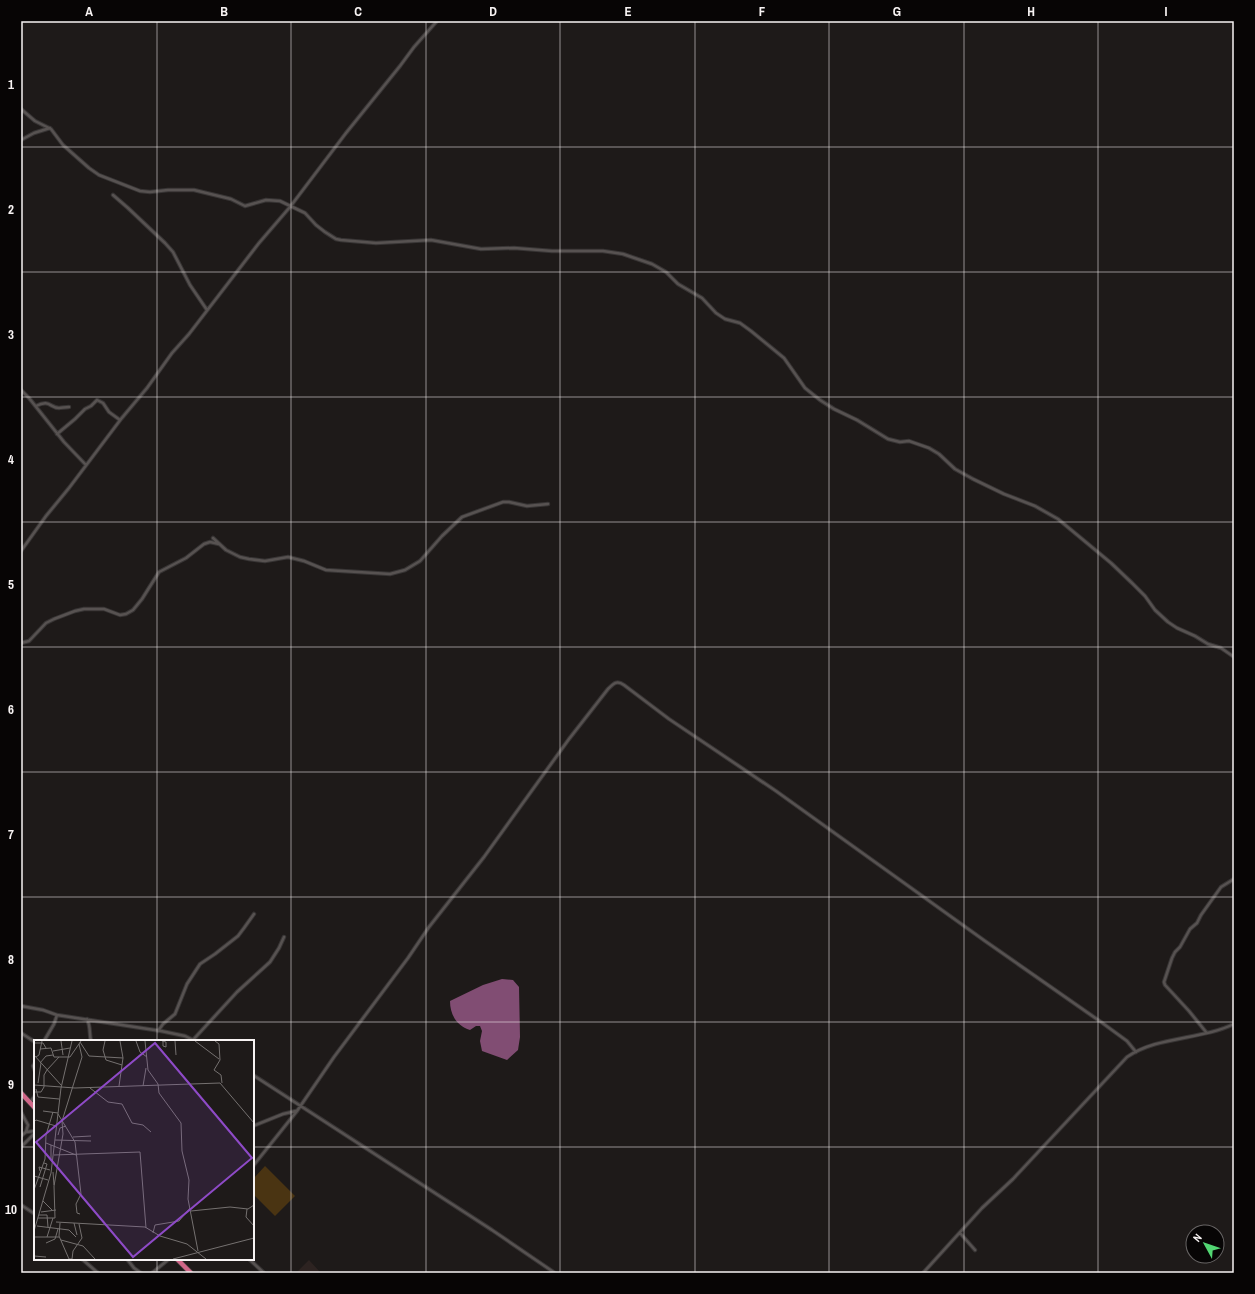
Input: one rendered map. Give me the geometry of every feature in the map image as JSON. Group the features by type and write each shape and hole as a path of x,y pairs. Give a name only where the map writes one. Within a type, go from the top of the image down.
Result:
{"highway":[{"path":"21,1093 34,1107"},
{"path":"178,1260 190,1273"}],"street":[{"path":"21,551 120,420 148,388 169,358 259,243 290,207 346,132 414,47 437,21"},
{"path":"21,109 39,123 50,128 63,145 96,173 134,189 150,192 194,190 231,198 244,206 270,200 280,201 305,213 316,225 336,239 383,242 431,240 481,249 514,248 609,251 652,264 666,272 678,284 702,298 716,314 725,319 740,323 751,331 784,358 805,388 820,400 834,409 857,420 888,440 909,441 929,448 939,454 955,468 973,479 1004,494 1035,506 1058,519 1116,568 1145,596 1155,610 1168,622 1208,644 1220,648 1234,657"},
{"path":"21,140 34,133 50,128"},
{"path":"113,195 171,249 190,285 207,310"},
{"path":"21,390 28,396 57,434 86,465"},
{"path":"57,434 76,419 85,409 98,400 120,420"},
{"path":"36,406 40,404 48,404 57,408 69,407"},
{"path":"213,538 226,550 250,559 265,560 288,557 304,561 326,570 390,574 404,570 420,561 442,536 462,517 503,502 527,506 548,504"},
{"path":"21,643 29,642 46,623 74,611 84,609 104,609 120,615 126,614 133,610 142,599 159,572 186,558 204,544 210,542 220,545"},
{"path":"254,1165 297,1111 360,1021 408,958 429,927 484,857 569,739 608,689 616,682 624,685 669,719 776,792 985,942 1101,1022 1126,1041 1136,1052"},
{"path":"1206,1032 1192,1014 1164,984 1164,982 1172,958 1191,928 1197,923 1221,887 1234,879"},
{"path":"158,1031 163,1024 175,1014 187,984 200,964 238,936 254,914"},
{"path":"21,1006 43,1010 57,1015 161,1031 185,1036 192,1040 237,992 270,962 280,948 284,937"},
{"path":"45,1040 54,1024 57,1015"},
{"path":"87,1019 90,1025 91,1040"},
{"path":"923,1273 982,1208 1013,1179 1113,1070 1127,1057 1149,1046 1234,1024"},
{"path":"21,1033 34,1041"},
{"path":"254,1076 555,1273"},
{"path":"30,1102 34,1097"},
{"path":"254,1126 283,1114 297,1111"},
{"path":"21,1112 28,1125 26,1132 21,1136"},
{"path":"26,1132 34,1132"},
{"path":"21,1147 34,1133"},
{"path":"21,1205 34,1213"},
{"path":"960,1233 975,1250"},
{"path":"83,1260 98,1273"},
{"path":"128,1260 134,1268 141,1273"},
{"path":"152,1273 167,1260"},
{"path":"250,1260 264,1273"}],"shaded area":[{"path":"502,979 513,980 519,987 520,1037 518,1050 507,1060 482,1051 480,1041 482,1031 480,1026 476,1026 470,1030 461,1026 455,1019 450,1006 450,1001 483,985"},
{"path":"265,1166 295,1196 275,1216 254,1195 254,1178"},
{"path":"309,1260 321,1273 296,1273"}]}
